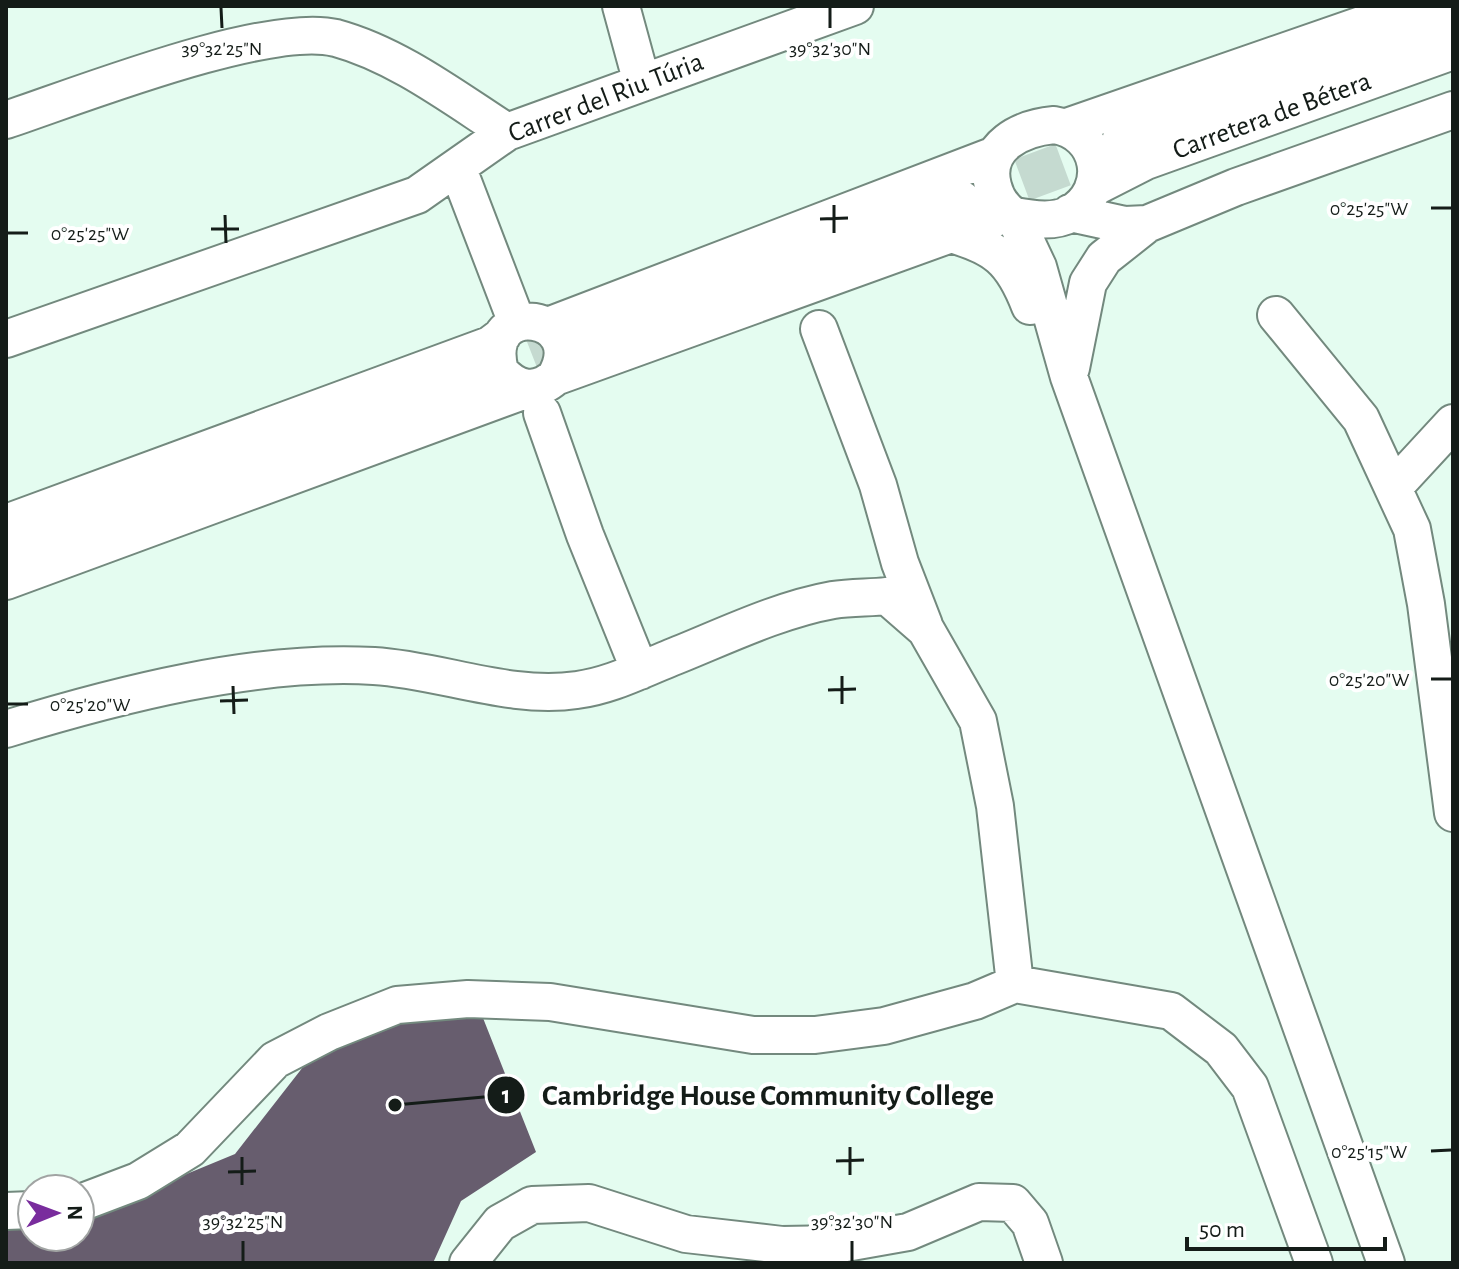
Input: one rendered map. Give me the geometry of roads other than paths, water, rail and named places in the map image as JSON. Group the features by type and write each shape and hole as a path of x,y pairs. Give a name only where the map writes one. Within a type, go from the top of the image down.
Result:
{"main road":[{"path":"1098,178 1453,24"},
{"path":"596,337 954,218"},
{"path":"6,551 473,385"}],"street":[{"path":"621,6 642,83"},
{"name":"Carrer del Riu Túria","path":"6,339 417,195 507,132 855,6"},
{"name":"Carretera de Bétera","path":"1067,127 1095,120 1416,6"},
{"path":"6,120 214,53 280,37 334,38 400,65 507,132"},
{"name":"Carretera de Bétera","path":"1098,178 1453,51"},
{"path":"6,523 490,345 522,328 995,155 1026,129 1067,127 1088,142 1094,151 1098,178 1125,225 1159,219 1453,110"},
{"path":"995,155 991,165 994,191 1011,214 1038,267 1069,377 1386,1263"},
{"path":"458,169 522,328"},
{"path":"6,581 542,393 954,218 1011,214 1046,219 1098,178"},
{"path":"1098,178 1133,210 1156,215 1159,219"},
{"path":"954,218 1009,263 1021,281 1041,334 1069,377"},
{"path":"1069,377 1088,283 1104,258 1159,219"},
{"path":"1276,315 1301,341 1361,419 1412,529 1426,604 1453,813"},
{"path":"522,328 557,334 563,357 542,393 585,535 640,671"},
{"path":"522,328 497,358 500,371 510,382 542,393"},
{"path":"819,329 878,485 900,563 926,630 978,721 995,806 1015,984"},
{"path":"1393,488 1453,423"},
{"path":"6,729 107,699 252,673 305,668 373,666 435,673 517,690 575,691 616,681 768,620 833,600 887,596 926,630"},
{"path":"96,1197 138,1181 190,1149 275,1060 329,1032 397,1005 468,999 550,1002 753,1035 815,1035 884,1026 975,1001 1015,984 1171,1011 1221,1049 1250,1087 1314,1263"},
{"path":"468,1263 500,1223 532,1205 589,1203 686,1234 782,1245 840,1244 908,1232 979,1202 1013,1203 1030,1223 1044,1263"}],"tunnel":[{"path":"960,203 1124,142"},
{"path":"473,385 596,337"}],"place":[{"name":"Cambridge House Community College","path":"395,1105"}]}
